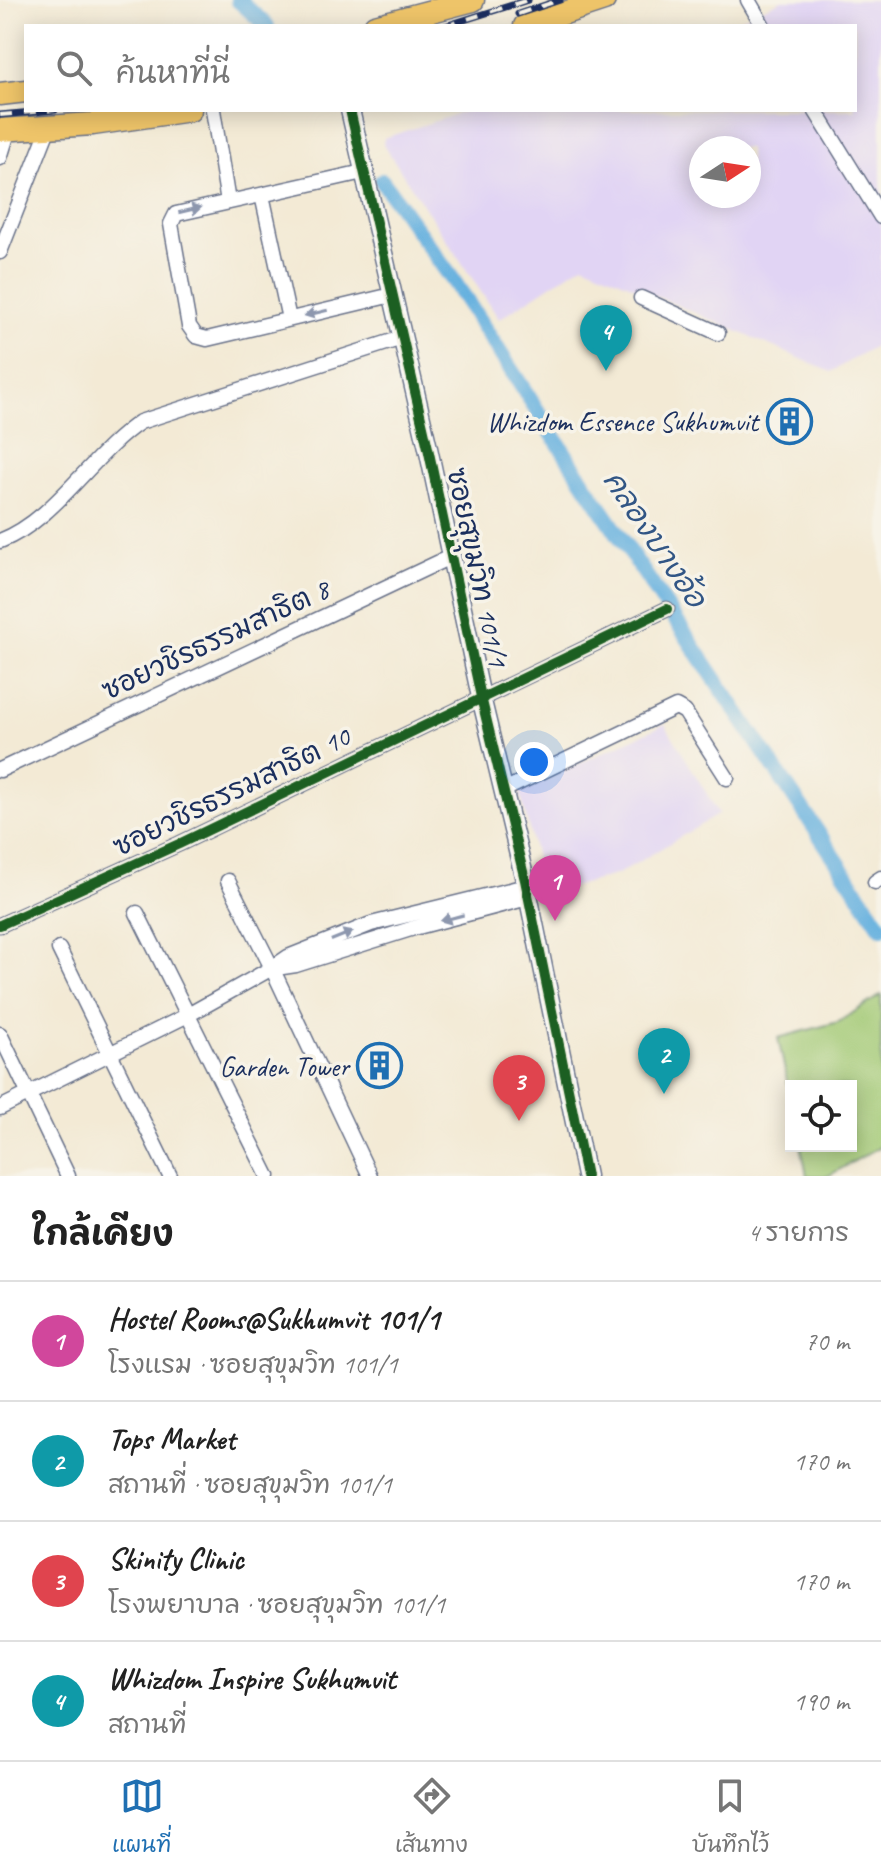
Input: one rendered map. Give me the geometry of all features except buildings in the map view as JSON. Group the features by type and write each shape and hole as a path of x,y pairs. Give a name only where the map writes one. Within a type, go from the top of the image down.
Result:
{"main road":[{"path":"383,24 473,0"},
{"path":"531,24 604,0"},
{"path":"0,94 24,91"},
{"path":"5,130 93,124 176,112"}],"street":[{"path":"748,0 762,24"},
{"path":"213,112 228,202"},
{"name":"ซอยสุขุมวิท 101/1","path":"350,112 527,892 586,1176"},
{"path":"816,112 881,217"},
{"path":"0,252 49,127"},
{"path":"0,158 5,130"},
{"path":"363,172 176,214 171,224 189,326 196,336 207,339 392,295"},
{"path":"262,195 289,319"},
{"path":"641,298 718,333"},
{"path":"0,541 12,536 55,502 117,438 140,422 402,338"},
{"name":"ซอยวชิรธรรมสาธิต 8","path":"3,763 452,556"},
{"name":"ซอยวชิรธรรมสาธิต 10","path":"0,925 179,844 667,609"},
{"path":"504,790 676,707 685,712 727,778"},
{"path":"228,881 370,1176"},
{"path":"0,1108 188,1015 288,957 371,924 527,892"},
{"path":"137,913 268,1176"},
{"path":"59,949 170,1176"},
{"path":"0,1034 68,1176"}],"shaded area":[{"path":"782,0 881,0 881,342 831,372 583,264 499,319 383,144 384,138 463,112 857,112 857,24 729,24"},
{"path":"665,724 719,814 618,874 545,895 520,791"}],"green space":[{"path":"881,995 881,1146 828,1176 807,1176 802,1152 857,1152 857,1080 787,1080 778,1038 838,1022"}],"waterway":[{"name":"คลองบางอ้อ","path":"238,0 265,24"},
{"name":"คลองบางอ้อ","path":"382,181 453,280 588,489 881,927"}],"railway":[{"path":"451,24 528,0"},
{"path":"518,14 560,0"},
{"path":"0,115 33,112"}],"cycle path":[{"path":"350,112 525,880 586,1176"},
{"path":"0,925 179,844 667,609"}],"place":[{"name":"Whizdom Inspire Sukhumvit","path":"606,371"},
{"name":"Whizdom Essence Sukhumvit","path":"789,421"},
{"name":"Hostel Rooms@Sukhumvit 101/1","path":"555,921"},
{"name":"Garden Tower","path":"380,1066"},
{"name":"Tops Market","path":"664,1094"},
{"name":"Skinity Clinic","path":"519,1121"}]}
